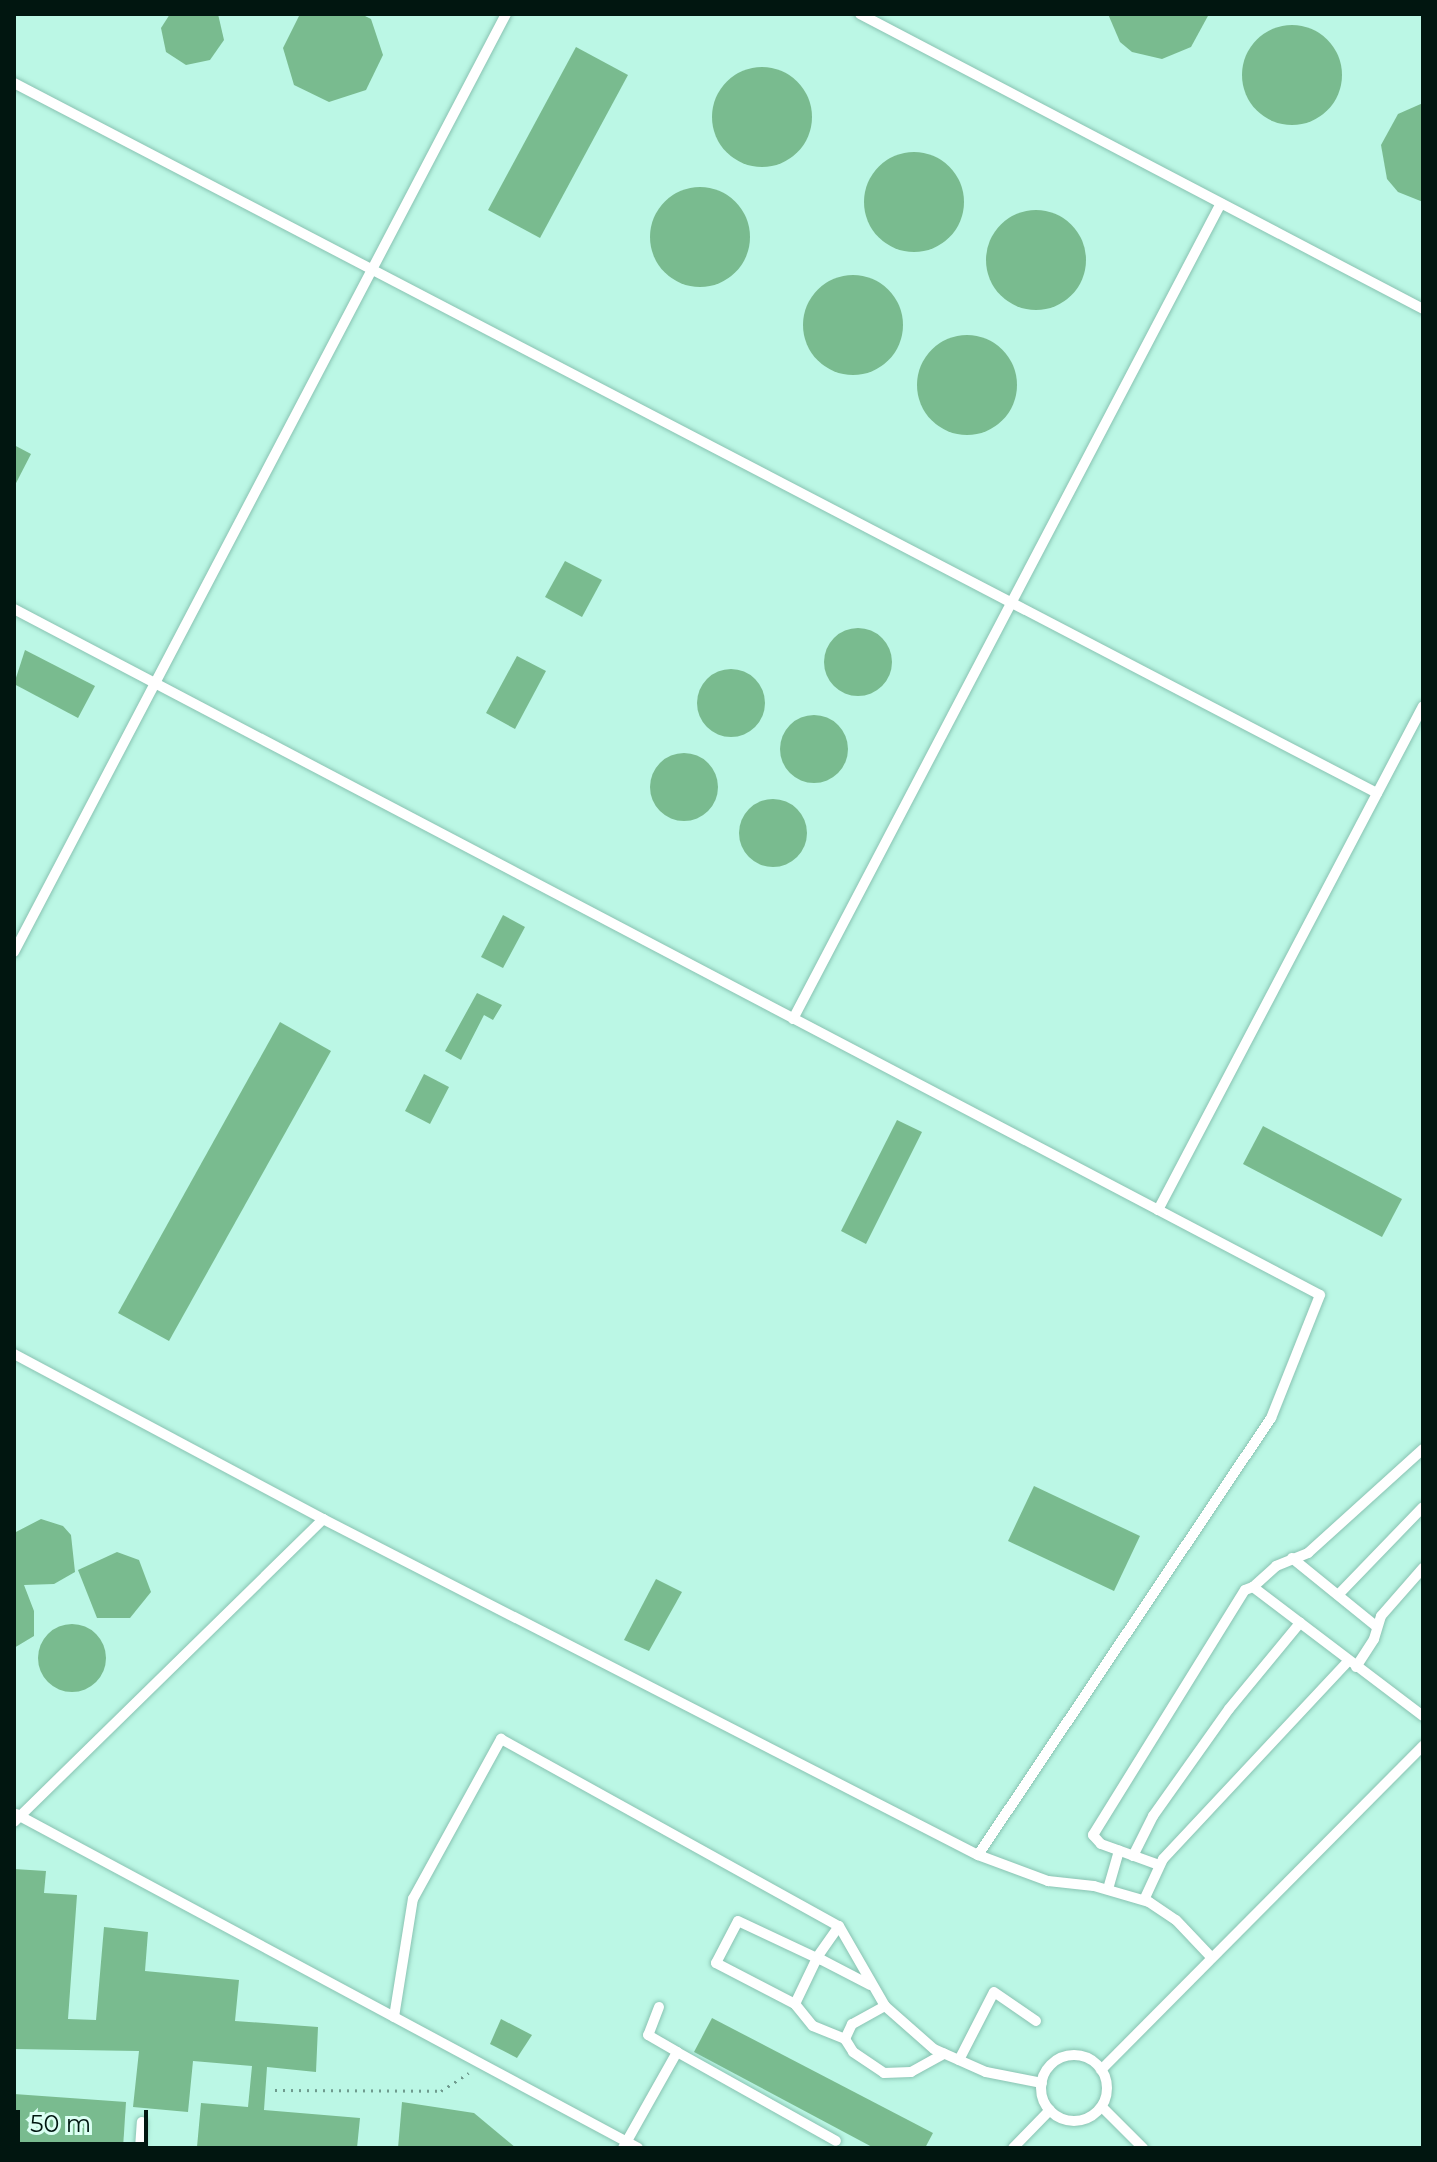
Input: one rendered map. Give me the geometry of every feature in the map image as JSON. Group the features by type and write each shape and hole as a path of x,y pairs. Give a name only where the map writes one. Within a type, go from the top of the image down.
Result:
{"lane":[{"path":"14,952 506,14"},
{"path":"860,14 1423,309"},
{"path":"14,83 373,268 1010,606 1377,793"},
{"path":"793,1019 1221,203"},
{"path":"14,609 1320,1295 1271,1418 978,1855"},
{"path":"1158,1210 1423,706"},
{"path":"14,1354 323,1519 978,1855 1048,1881 1108,1889 1147,1901 1176,1920 1212,1958"},
{"path":"1159,1865 1094,1841 1096,1828 1228,1615 1245,1590 1292,1558 1308,1553 1423,1449"},
{"path":"1338,1595 1423,1507"},
{"path":"323,1519 16,1817 482,2064 624,2145 638,2148"},
{"path":"1292,1558 1377,1627"},
{"path":"1147,1901 1159,1865 1356,1667 1386,1608 1423,1568"},
{"path":"1253,1587 1423,1716"},
{"path":"1133,1856 1153,1816 1229,1709 1300,1623"},
{"path":"394,2017 413,1899 501,1739 839,1926 885,2006 944,2054 986,2072 1042,2083"},
{"path":"1101,2070 1423,1746"},
{"path":"1108,1889 1119,1851"},
{"path":"873,1986 738,1921 716,1963 795,2004 813,2026 845,2039 853,2052 884,2073 911,2072 944,2054"},
{"path":"795,2004 817,1958 839,1926"},
{"path":"959,2060 994,1992 1036,2021"},
{"path":"845,2039 852,2024 885,2006"},
{"path":"659,2007 648,2035 836,2141"},
{"path":"624,2145 677,2052"},
{"path":"1068,2054 1094,2060 1109,2082 1103,2108 1081,2123 1055,2117 1040,2095 1042,2083 1046,2069 1068,2054"},
{"path":"1103,2108 1143,2148"},
{"path":"1013,2148 1050,2110"},
{"path":"140,2148 142,2122"}],"path":[{"path":"275,2090 441,2091 482,2064"}],"building":[{"path":"170,14 218,14 224,40 210,60 186,65 166,52 161,28"},
{"path":"300,14 361,14 371,19 383,55 366,90 329,102 294,85 283,48"},
{"path":"1108,14 1209,14 1191,47 1162,59 1132,52 1120,42"},
{"path":"1292,25 1320,33 1334,47 1342,75 1334,103 1320,117 1292,125 1264,117 1250,103 1242,75 1250,47 1264,33"},
{"path":"576,47 628,75 540,238 488,210"},
{"path":"762,67 790,75 804,89 812,117 804,145 790,159 762,167 734,159 720,145 712,117 720,89 734,75"},
{"path":"1423,103 1423,202 1398,192 1387,179 1381,145 1398,114"},
{"path":"914,152 942,160 956,174 964,202 956,230 942,244 914,252 886,244 872,230 864,202 872,174 886,160"},
{"path":"700,187 728,195 742,209 750,237 742,265 728,279 700,287 672,279 658,265 650,237 658,209 672,195"},
{"path":"1036,210 1064,218 1078,232 1086,260 1078,288 1064,302 1036,310 1008,302 994,288 986,260 994,232 1008,218"},
{"path":"853,275 881,283 895,297 903,325 895,353 881,367 853,375 825,367 811,353 803,325 811,297 825,283"},
{"path":"967,335 995,343 1009,357 1017,385 1009,413 995,427 967,435 939,427 925,413 917,385 925,357 939,343"},
{"path":"14,445 31,454 14,487"},
{"path":"565,561 602,580 582,617 545,597"},
{"path":"858,628 882,638 892,662 882,686 858,696 834,686 824,662 834,638"},
{"path":"25,650 95,686 78,718 14,684"},
{"path":"517,656 546,671 515,729 486,713"},
{"path":"731,669 755,679 765,703 755,727 731,737 707,727 697,703 707,679"},
{"path":"814,715 838,725 848,749 838,773 814,783 790,773 780,749 790,725"},
{"path":"684,753 708,763 718,787 708,811 684,821 660,811 650,787 660,763"},
{"path":"773,799 797,809 807,833 797,857 773,867 749,857 739,833 749,809"},
{"path":"503,915 525,927 503,968 481,957"},
{"path":"477,993 502,1005 493,1020 484,1015 461,1060 445,1051"},
{"path":"280,1022 331,1051 169,1341 118,1313"},
{"path":"424,1074 449,1087 430,1124 405,1111"},
{"path":"897,1120 922,1132 866,1244 841,1231"},
{"path":"1263,1126 1402,1199 1382,1237 1243,1164"},
{"path":"1034,1486 1140,1536 1114,1591 1008,1541"},
{"path":"41,1519 63,1526 71,1535 75,1572 54,1584 24,1585 34,1611 34,1636 14,1648 14,1533"},
{"path":"117,1552 139,1560 151,1592 130,1618 97,1618 78,1570"},
{"path":"656,1579 682,1592 649,1651 624,1640"},
{"path":"72,1624 96,1634 106,1658 96,1682 72,1692 48,1682 38,1658 48,1634"},
{"path":"14,1869 46,1871 44,1893 77,1895 68,2019 96,2020 104,1927 148,1932 145,1971 239,1980 235,2021 318,2027 316,2072 267,2067 264,2110 360,2118 357,2148 197,2147 201,2103 248,2107 252,2066 193,2061 188,2112 133,2107 139,2051 14,2049"},
{"path":"712,2018 933,2133 925,2148 874,2148 694,2052"},
{"path":"501,2019 532,2035 517,2058 490,2044"},
{"path":"14,2094 126,2102 123,2148 14,2148"},
{"path":"402,2102 474,2113 516,2148 398,2148"}]}
